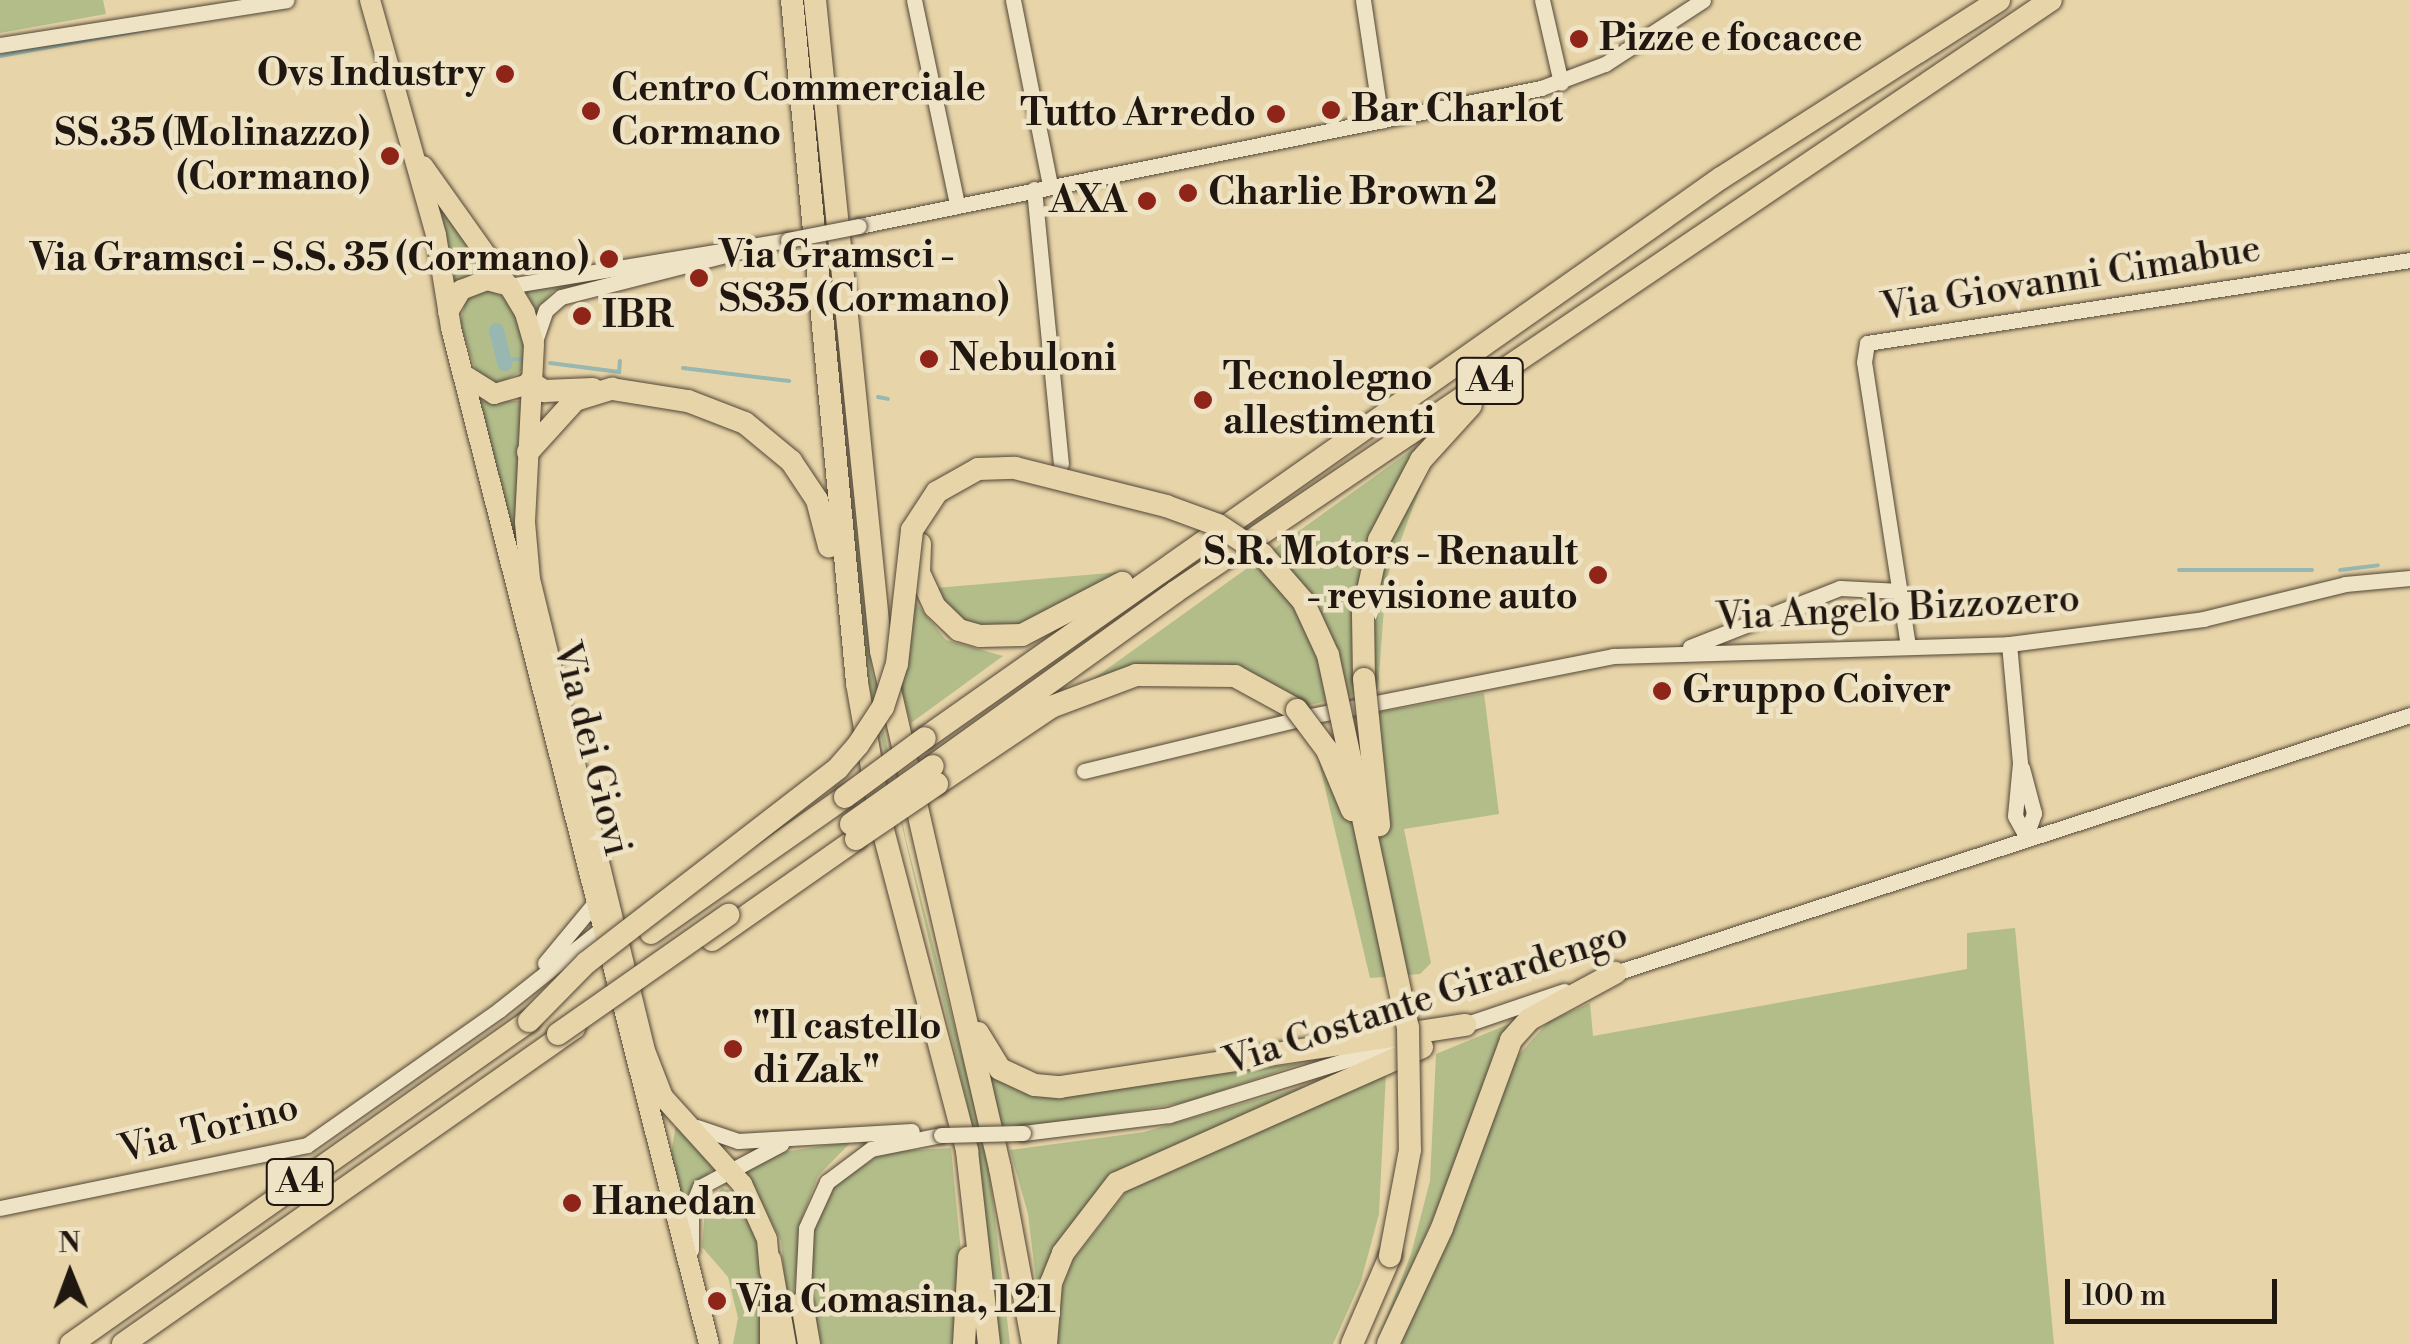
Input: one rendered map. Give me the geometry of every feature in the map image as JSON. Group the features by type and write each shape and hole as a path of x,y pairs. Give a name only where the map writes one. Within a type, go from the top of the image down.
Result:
{"highway":[{"path":"792,0 854,656"},
{"path":"815,0 877,624 1005,1194 1033,1344"},
{"name":"A4","path":"72,1344 1586,273 1999,0"},
{"name":"A4","path":"122,1344 728,915 935,775 1175,592 2051,0"},
{"path":"1075,486 1012,479 961,487 930,516 919,573 934,606 960,630 1001,639 1043,626 1108,592 1516,312 1586,273"},
{"path":"1385,908 1364,679 1366,590 1392,509 1421,460 1502,372"},
{"path":"530,383 544,391 612,390 718,412 744,423 791,460 824,517 854,656 883,830 972,1178 989,1344"},
{"path":"528,452 558,412 612,390"},
{"path":"528,1020 586,963 838,768 876,722 902,635 912,530 938,492 956,478 996,468 1198,516 1238,536 1284,574 1316,624 1328,655 1385,908 1408,1028 1414,1110 1406,1195 1366,1344"},
{"path":"935,775 1051,707 1136,676 1235,676 1296,710 1336,769 1385,908"},
{"path":"558,1034 600,1017 854,831"},
{"path":"953,968 988,1056 1035,1085 1129,1079 1465,1025"},
{"path":"1388,1344 1442,1228 1511,1040 1530,1019 1616,973"},
{"path":"1046,1344 1051,1283 1063,1253 1117,1182 1465,1025"},
{"path":"963,1340 972,1178"},
{"path":"1005,1194 1019,1344"},
{"path":"1352,1344 1390,1256"},
{"path":"770,1260 785,1344"},
{"path":"802,1303 809,1344"}],"main road":[{"path":"370,0 399,114 439,250 448,312 464,375 494,394 530,383 534,344 508,285 427,174 399,114"},
{"path":"448,312 468,286 508,285"},
{"name":"Via dei Giovi","path":"464,375 593,905 709,1344"},
{"name":"Via dei Giovi","path":"530,383 530,580 570,752 648,1061 664,1096 697,1127 755,1210 770,1260 770,1344"}],"street":[{"path":"0,45 286,0"},
{"path":"914,0 958,204"},
{"path":"1013,0 1042,188 1061,464"},
{"path":"1362,0 1381,121"},
{"path":"1542,0 1561,83"},
{"path":"508,285 788,240 1561,83 1650,38 1704,0"},
{"path":"534,344 542,317 561,297 722,260 754,246"},
{"path":"491,259 546,280"},
{"name":"Via Giovanni Cimabue","path":"1908,646 1864,362 1867,343 2410,260"},
{"path":"494,502 527,489"},
{"name":"Via Angelo Bizzozero","path":"1084,771 1329,712 1612,656 2009,644 2184,622 2345,584 2410,578"},
{"name":"Via Angelo Bizzozero","path":"1682,651 1840,588 1900,591"},
{"path":"2009,644 2020,764 2034,813 2026,836"},
{"name":"Via Costante Girardengo","path":"697,1127 733,1140 1024,1134 1170,1115 1465,1025 2026,836 2410,714"},
{"path":"570,752 604,916 600,930"},
{"name":"Via Torino","path":"512,999 593,905"},
{"name":"Via Torino","path":"0,1208 307,1145 512,999 600,930"},
{"path":"801,1344 806,1228 827,1182 871,1149 941,1134"},
{"name":"Via Costante Girardengo","path":"694,1286 691,1209 700,1187 774,1146 829,1136"}],"green space":[{"path":"0,0 103,0 106,14 0,33"},
{"path":"441,209 446,213 492,271 450,285"},
{"path":"612,275 553,291 536,311 525,290"},
{"path":"486,289 511,301 525,345 523,370 498,384 477,374 460,324 466,299"},
{"path":"476,401 522,401 517,537 510,538"},
{"path":"846,443 872,671 906,840 987,1152 1010,1344 997,1344 969,1112 869,685 840,444"},
{"path":"1417,446 1373,541 1356,610 1355,685 1371,682 1369,624 1388,536 1413,485 1421,486 1386,580 1378,689 1301,707 1240,674 1184,665 1089,682"},
{"path":"1121,572 1040,628 980,637 924,589"},
{"path":"911,597 946,640 1003,656 911,723 899,681"},
{"path":"1484,693 1499,814 1404,829 1431,963 1420,974 1370,978 1315,746 1377,731 1375,713"},
{"path":"2015,928 2054,1344 1401,1344 1509,1066 1548,1022 1590,1003 1593,1036 1967,969 1967,933"},
{"path":"1526,1017 1488,1071 1456,1168 1376,1344 1411,1254 1430,1181 1436,1054"},
{"path":"1303,1063 1188,1102 1033,1127 1002,1125 987,1070 1112,1088"},
{"path":"1386,1073 1379,1214 1361,1281 1333,1344 1056,1344 1062,1288 1073,1260 1127,1191"},
{"path":"1307,1085 1107,1185 1041,1322 1028,1214 1010,1150 1144,1132"},
{"path":"676,1124 714,1167 698,1186 687,1237 669,1166"},
{"path":"851,1142 818,1176 801,1220 790,1335 781,1241 744,1167 783,1152"},
{"path":"951,1148 961,1252 954,1344 819,1344 809,1310 811,1233 830,1189 884,1152"},
{"path":"722,1188 739,1193 763,1256 767,1344 733,1344 738,1318 728,1277 702,1247 705,1207"}],"waterway":[{"path":"0,56 149,29"},
{"path":"496,330 504,363"},
{"path":"503,360 522,359"},
{"path":"550,363 619,372 620,361"},
{"path":"683,368 789,381"},
{"path":"878,397 888,399"},
{"path":"2340,570 2378,565"},
{"path":"2179,570 2312,570"}],"place":[{"name":"Pizze e focacce","path":"1579,39"},
{"name":"Ovs Industry","path":"505,74"},
{"name":"Bar Charlot","path":"1331,110"},
{"name":"Centro Commerciale Cormano","path":"591,111"},
{"name":"Tutto Arredo","path":"1276,114"},
{"name":"SS.35 (Molinazzo) (Cormano)","path":"390,156"},
{"name":"Charlie Brown 2","path":"1188,193"},
{"name":"AXA","path":"1147,201"},
{"name":"Via Gramsci - S.S. 35 (Cormano)","path":"609,259"},
{"name":"Via Gramsci - SS35 (Cormano)","path":"699,278"},
{"name":"IBR","path":"582,316"},
{"name":"Nebuloni","path":"929,359"},
{"name":"Tecnolegno allestimenti","path":"1203,400"},
{"name":"S.R. Motors - Renault - revisione auto","path":"1598,575"},
{"name":"Gruppo Coiver","path":"1662,691"},
{"name":"\"Il castello di Zak\"","path":"733,1049"},
{"name":"Hanedan","path":"572,1203"},
{"name":"Via Comasina, 121","path":"717,1301"}]}
